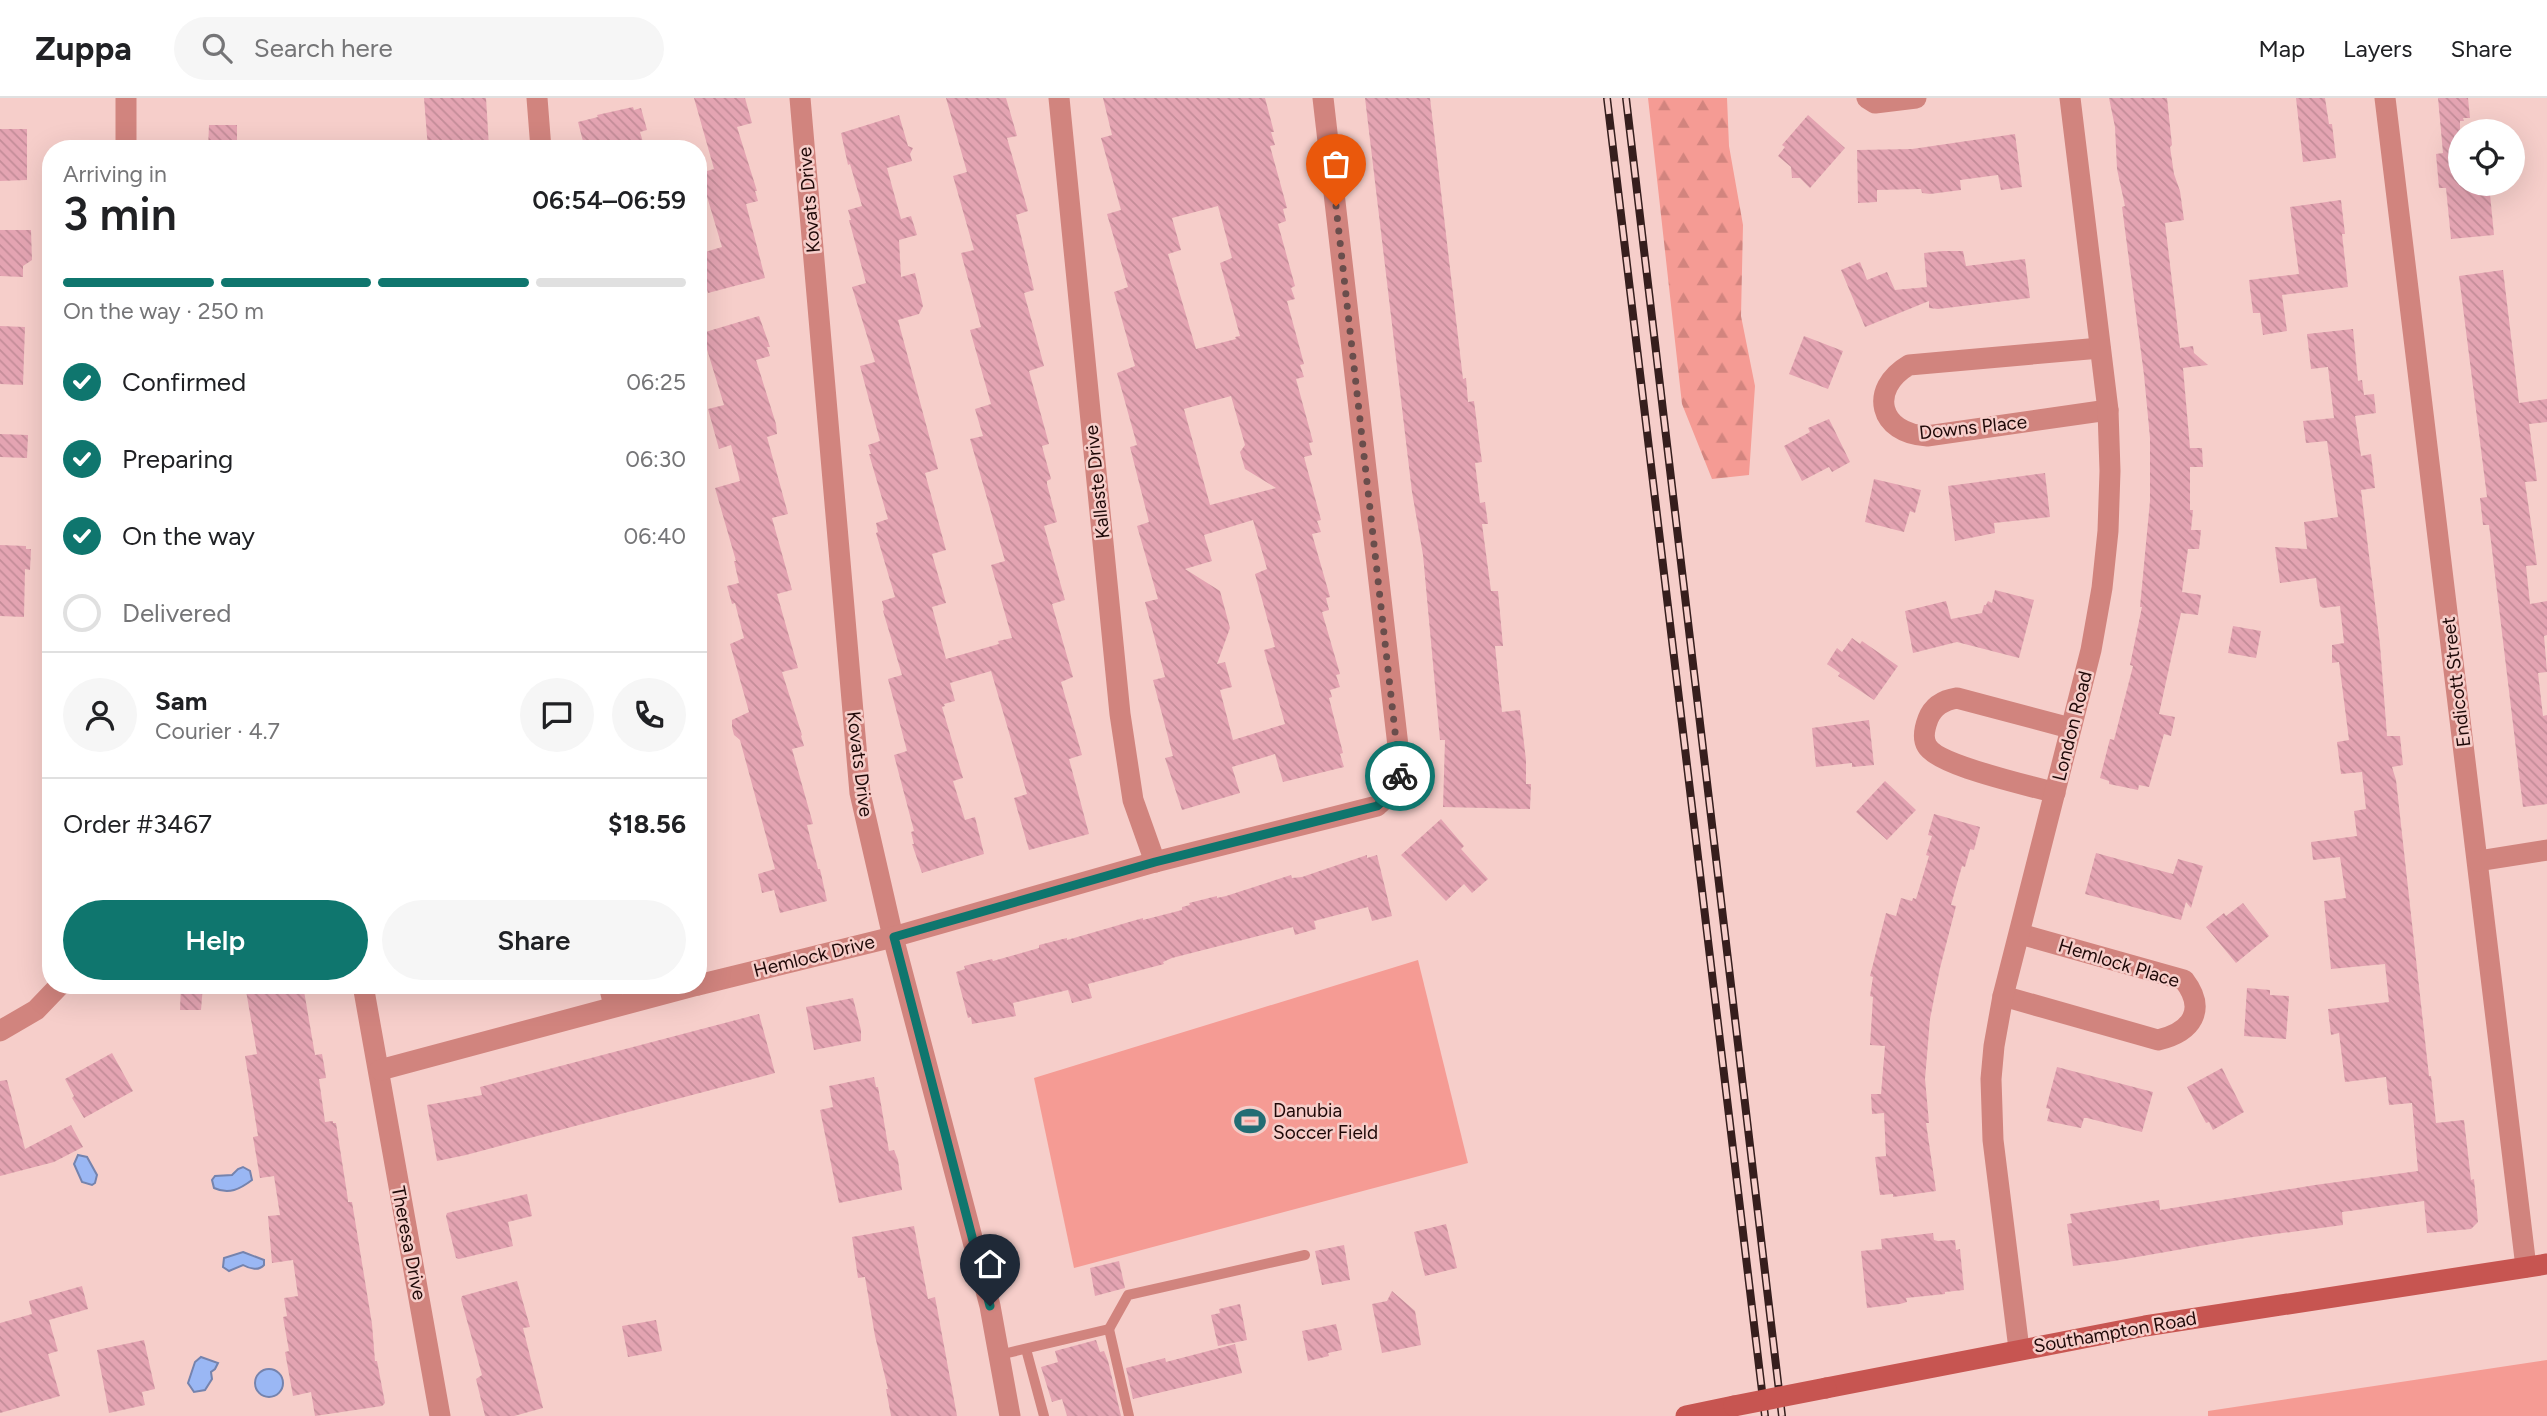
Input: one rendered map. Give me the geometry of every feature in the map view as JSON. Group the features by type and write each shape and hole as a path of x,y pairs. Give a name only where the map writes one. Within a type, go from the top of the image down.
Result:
{"street":[{"path":"126,98 126,140"},
{"path":"537,98 540,140"},
{"name":"Kovats Drive","path":"800,98 860,793 894,937 987,1293 1010,1416"},
{"name":"Kallaste Drive","path":"1059,98 1120,714 1133,800 1155,862"},
{"name":"Hemlock Drive","path":"707,983 894,937 1155,862 1377,806 1391,794 1401,772 1323,98"},
{"path":"1867,98 1875,103 1916,98"},
{"name":"London Road","path":"2019,1349 1993,1140 1991,1079 1994,1046 2003,996 2091,650 2102,588 2110,483 2108,410 2070,98"},
{"name":"Endicott Street","path":"2385,98 2478,861 2536,1265"},
{"name":"Downs Place","path":"2099,348 1909,365 1895,374 1889,383 1884,400 1885,411 1895,427 1914,435 1927,436 2108,410"},
{"path":"2055,793 1965,767 1935,755 1925,743 1926,726 1936,707 1958,698 2070,728"},
{"path":"2478,861 2547,850"},
{"name":"Hemlock Place","path":"2003,996 2158,1040 2175,1036 2187,1027 2195,1015 2197,1003 2184,980 2020,934"},
{"path":"0,1031 36,1010 51,994"},
{"name":"Theresa Drive","path":"365,994 440,1416"},
{"name":"Hemlock Drive","path":"380,1070 611,996"},
{"name":"Southampton Road","path":"1686,1416 2145,1326 2536,1265"}],"lane":[{"path":"1129,1416 1109,1329 1128,1295 1305,1255"},
{"path":"999,1355 1109,1329"},
{"path":"1026,1349 1044,1416"}],"green space":[{"path":"1648,98 1727,98 1729,146 1743,225 1741,316 1755,386 1749,475 1712,479 1682,404"},
{"name":"Danubia Soccer Field","path":"1418,960 1468,1163 1074,1268 1034,1078"},
{"path":"2547,1360 2547,1416 2208,1416 2208,1411"}],"water":[{"path":"78,1155 87,1157 97,1175 92,1185 82,1182 74,1164"},
{"path":"243,1167 250,1171 252,1180 234,1190 214,1188 212,1180 215,1176 232,1175"},
{"path":"243,1252 264,1260 264,1265 254,1269 243,1265 229,1271 223,1267 224,1258"},
{"path":"201,1357 218,1363 211,1372 212,1379 205,1390 194,1392 188,1383 195,1362"},
{"path":"269,1369 279,1373 283,1383 279,1393 269,1397 259,1393 255,1383 259,1373"}],"building":[{"path":"424,98 486,98 489,140 427,140"},
{"path":"694,98 745,98 752,123 737,127 757,191 758,201 746,204 765,278 708,293 707,251 722,247 707,197 707,171 714,169"},
{"path":"946,98 1006,98 1017,136 1007,138 1028,211 1016,215 1034,290 1024,293 1044,366 1029,371 1049,444 1042,446 1051,479 1047,484 1057,522 1044,526 1065,600 1052,604 1073,677 1061,682 1082,755 1069,759 1089,834 1029,850 1014,798 1027,794 991,671 950,683 955,701 942,707 963,778 953,781 965,820 975,817 984,854 922,873 912,844 911,832 914,831 894,755 907,751 888,679 902,675 883,611 882,601 895,597 876,533 876,523 888,519 869,454 868,445 880,441 860,366 875,362 852,287 866,283 848,210 862,206 850,164 848,165 841,133 899,115 908,146 913,148 910,154 912,161 887,168 901,219 911,216 917,235 899,240 901,277 915,273 923,306 919,314 898,320 938,469 925,473 946,550 932,554 946,603 932,607 946,659 1012,638 991,565 1005,561 970,439 983,436 975,409 991,404 970,330 981,327 961,253 974,250 953,176 967,172"},
{"path":"1103,98 1265,98 1274,132 1271,132 1275,145 1270,146 1287,208 1283,209 1286,221 1278,224 1295,286 1291,288 1295,299 1287,301 1304,364 1300,365 1304,377 1296,379 1313,442 1309,443 1312,455 1304,457 1321,520 1317,521 1321,532 1312,534 1330,597 1326,598 1329,610 1322,612 1340,674 1336,675 1340,687 1330,690 1332,697 1329,698 1344,767 1283,782 1275,754 1232,767 1240,793 1182,810 1165,758 1173,756 1153,680 1165,677 1145,602 1158,599 1137,526 1149,522 1130,447 1137,445 1117,373 1135,366 1114,292 1128,287 1107,214 1121,210 1101,138 1112,135","holes":["1218,206 1232,258 1220,263 1240,336 1196,349 1168,254 1181,250 1172,218","1231,396 1245,445 1240,452 1245,469 1276,488 1210,505 1184,409","1253,520 1267,569 1255,574 1275,647 1264,650 1285,724 1233,740 1220,690 1232,687 1225,662 1217,664 1230,628 1220,591 1185,569 1212,561 1204,535"]},
{"path":"1365,98 1430,98 1463,379 1466,378 1468,402 1474,401 1482,462 1475,463 1480,503 1485,502 1488,524 1482,524 1491,591 1498,591 1503,646 1495,646 1502,712 1520,710 1526,784 1531,784 1530,809 1443,807 1445,740 1440,740 1423,555 1412,492"},
{"path":"2109,98 2167,98 2172,145 2170,147 2184,220 2165,223 2180,348 2193,346 2194,353 2208,365 2183,368 2190,448 2202,448 2203,467 2190,467 2190,510 2193,510 2191,530 2201,530 2199,549 2188,549 2182,592 2201,595 2198,615 2181,613 2159,714 2175,717 2171,736 2164,734 2149,787 2139,785 2138,790 2109,784 2109,781 2100,778 2110,739 2114,740 2133,666 2130,665 2142,607 2150,501 2150,438 2144,375 2122,207 2125,206 2117,169 2115,127"},
{"path":"2296,98 2325,98 2329,124 2332,124 2336,158 2303,162"},
{"path":"2438,98 2468,98 2470,118 2448,119 2448,196 2490,196 2494,235 2451,239 2446,188 2439,188 2436,154 2443,153"},
{"path":"633,107 634,110 641,108 647,130 640,132 642,140 583,140 578,122 598,117 597,115"},
{"path":"1808,115 1845,148 1810,188 1800,178 1792,178 1791,167 1778,156 1785,147 1782,145"},
{"path":"209,125 237,125 237,140 208,140"},
{"path":"0,129 27,129 27,180 0,181"},
{"path":"2015,134 2022,187 2001,190 1998,175 1960,180 1961,190 1930,194 1922,193 1921,189 1877,190 1877,202 1858,203 1857,150 1912,149"},
{"path":"2341,200 2348,287 2282,295 2287,331 2263,335 2260,313 2253,313 2249,280 2299,274 2290,207"},
{"path":"0,230 31,230 32,260 23,266 23,277 0,276"},
{"path":"1963,251 1966,266 2025,259 2030,298 1938,309 1929,308 1929,301 1865,327 1841,270 1860,262 1867,280 1887,272 1895,290 1927,287 1924,253"},
{"path":"2503,270 2519,403 2547,399 2547,422 2529,424 2537,481 2525,482 2537,565 2526,566 2530,604 2547,601 2547,635 2544,636 2547,672 2538,673 2543,716 2547,715 2547,804 2523,807 2489,525 2483,525 2480,498 2487,497 2459,276"},
{"path":"759,316 770,347 767,347 770,356 756,360 776,424 777,434 767,437 788,514 772,518 792,590 777,594 798,668 782,672 802,735 804,746 792,749 813,824 807,825 827,901 780,913 774,890 762,893 758,874 775,869 740,740 734,735 732,727 732,720 749,712 730,644 744,638 735,603 732,604 727,586 739,583 736,561 715,488 740,481 731,445 719,449 708,409 724,405 707,349 707,332"},
{"path":"0,326 25,327 23,385 0,384"},
{"path":"2353,329 2358,381 2362,380 2364,395 2374,394 2376,413 2355,416 2361,456 2371,454 2375,488 2361,490 2380,645 2387,736 2400,736 2403,765 2392,767 2396,780 2429,1076 2436,1123 2464,1120 2478,1222 2471,1229 2427,1233 2424,1201 2342,1212 2343,1225 2073,1266 2067,1224 2072,1223 2070,1214 2159,1200 2160,1210 2418,1171 2412,1103 2389,1105 2386,1077 2345,1082 2339,1033 2331,1035 2328,1009 2389,1002 2385,964 2331,969 2324,901 2346,898 2340,857 2313,860 2311,842 2357,836 2354,811 2366,809 2362,772 2341,774 2337,742 2349,740 2339,662 2332,663 2332,645 2344,643 2340,606 2320,606 2316,578 2280,583 2275,547 2307,549 2304,522 2338,517 2327,441 2306,443 2303,421 2334,418 2328,367 2311,369 2307,334"},
{"path":"1804,336 1843,351 1828,389 1789,374"},
{"path":"1829,419 1850,462 1832,472 1829,467 1802,481 1784,446 1810,432 1808,428"},
{"path":"0,434 28,435 27,458 0,457"},
{"path":"2045,473 2050,517 1994,523 1995,533 1955,541 1948,486"},
{"path":"1874,479 1921,490 1915,513 1910,511 1904,532 1865,522"},
{"path":"0,545 26,546 26,549 31,549 30,570 25,569 24,617 0,616"},
{"path":"1995,590 2034,600 2019,658 1957,642 1913,653 1905,611 1946,601 1951,619 1982,613 1988,601 1992,603"},
{"path":"2233,626 2261,631 2256,658 2228,653"},
{"path":"1852,638 1860,644 1862,641 1898,666 1874,700 1838,676 1840,673 1827,664 1837,648 1842,652"},
{"path":"1869,720 1874,765 1852,767 1852,763 1816,767 1812,728"},
{"path":"1885,781 1916,810 1887,840 1856,812"},
{"path":"1934,814 1980,827 1974,850 1970,849 1965,867 1962,866 1951,905 1956,906 1930,1019 1925,1079 1929,1123 1926,1123 1936,1191 1893,1197 1893,1194 1880,1195 1875,1157 1886,1156 1884,1113 1872,1114 1871,1094 1881,1094 1885,1046 1870,1045 1873,997 1870,996 1873,977 1870,976 1886,913 1896,916 1901,898 1912,901 1913,898 1916,899 1929,856 1926,855 1932,836 1928,835"},
{"path":"1441,819 1464,846 1461,849 1488,879 1472,893 1464,884 1446,901 1401,855"},
{"path":"2096,853 2173,874 2178,859 2203,866 2191,908 2186,902 2181,920 2085,894"},
{"path":"1367,855 1367,858 1377,855 1392,916 1372,921 1368,907 1314,921 1316,929 1295,935 1293,927 1172,958 1163,962 1164,964 1088,984 1092,998 1072,1003 1068,990 1013,1003 1016,1016 972,1024 971,1017 968,1018 956,972 965,969 964,966 992,959 993,961 1039,948 1039,945 1182,910 1182,907 1190,905 1189,903 1226,896 1291,875 1292,878 1302,877"},
{"path":"2243,903 2269,936 2236,963 2206,927"},
{"path":"2247,988 2270,990 2270,995 2289,996 2286,1039 2244,1036"},
{"path":"181,994 202,994 201,1010 180,1010"},
{"path":"247,994 305,994 315,1055 322,1054 324,1065 326,1078 319,1079 325,1122 336,1123 348,1202 352,1202 372,1324 375,1361 385,1403 382,1406 315,1416 311,1392 293,1396 285,1352 289,1351 283,1317 287,1316 284,1298 298,1296 293,1260 272,1263 268,1216 280,1215 274,1176 260,1178 253,1137 258,1136 245,1056 257,1054"},
{"path":"853,998 861,1041 814,1050 806,1007"},
{"path":"759,1014 775,1073 437,1161 427,1105 482,1095 480,1087"},
{"path":"112,1053 133,1091 84,1118 65,1079"},
{"path":"2057,1067 2153,1092 2142,1132 2087,1118 2084,1118 2081,1128 2047,1121 2050,1109 2046,1108"},
{"path":"2222,1068 2244,1112 2213,1130 2209,1122 2206,1123 2187,1087"},
{"path":"874,1077 889,1151 894,1150 898,1160 902,1190 839,1203 820,1110 833,1107 829,1086"},
{"path":"7,1080 25,1149 71,1125 83,1147 54,1162 0,1176 0,1081"},
{"path":"527,1194 532,1216 508,1222 513,1246 456,1258 447,1213"},
{"path":"1446,1224 1457,1268 1425,1276 1414,1232"},
{"path":"914,1226 928,1299 935,1297 957,1416 891,1416 865,1277 858,1278 852,1237"},
{"path":"1933,1233 1934,1240 1955,1240 1956,1250 1960,1249 1964,1290 1906,1298 1907,1302 1900,1304 1867,1308 1861,1251 1882,1249 1881,1239"},
{"path":"1344,1245 1350,1280 1322,1285 1315,1251"},
{"path":"1119,1261 1125,1288 1095,1296 1090,1268"},
{"path":"517,1281 530,1327 523,1328 543,1408 514,1416 485,1416 476,1379 482,1375 461,1299 462,1296"},
{"path":"82,1286 88,1309 49,1320 58,1351 48,1354 60,1396 0,1413 0,1323 32,1314 29,1301"},
{"path":"1392,1291 1415,1311 1421,1345 1382,1353 1372,1304 1387,1301"},
{"path":"1240,1304 1247,1340 1218,1346 1211,1315 1220,1313 1219,1309"},
{"path":"656,1320 662,1351 628,1357 622,1326"},
{"path":"1336,1324 1342,1350 1308,1361 1302,1331"},
{"path":"144,1340 155,1389 142,1392 145,1405 109,1413 97,1350"},
{"path":"1096,1340 1100,1352 1104,1351 1108,1361 1121,1416 1067,1416 1062,1399 1052,1402 1041,1367 1058,1362 1055,1351"},
{"path":"1235,1344 1242,1373 1133,1399 1126,1368 1165,1358 1166,1362"}],"railway":[{"path":"1607,98 1765,1416"},
{"path":"1626,98 1782,1416"}],"way so far":[{"path":"1336,206 1400,776"}],"place":[{"name":"Danubia Soccer Field","path":"1250,1121"}],"route":[{"path":"990,1306 894,937 1155,862 1377,806 1391,794 1400,776"}]}
